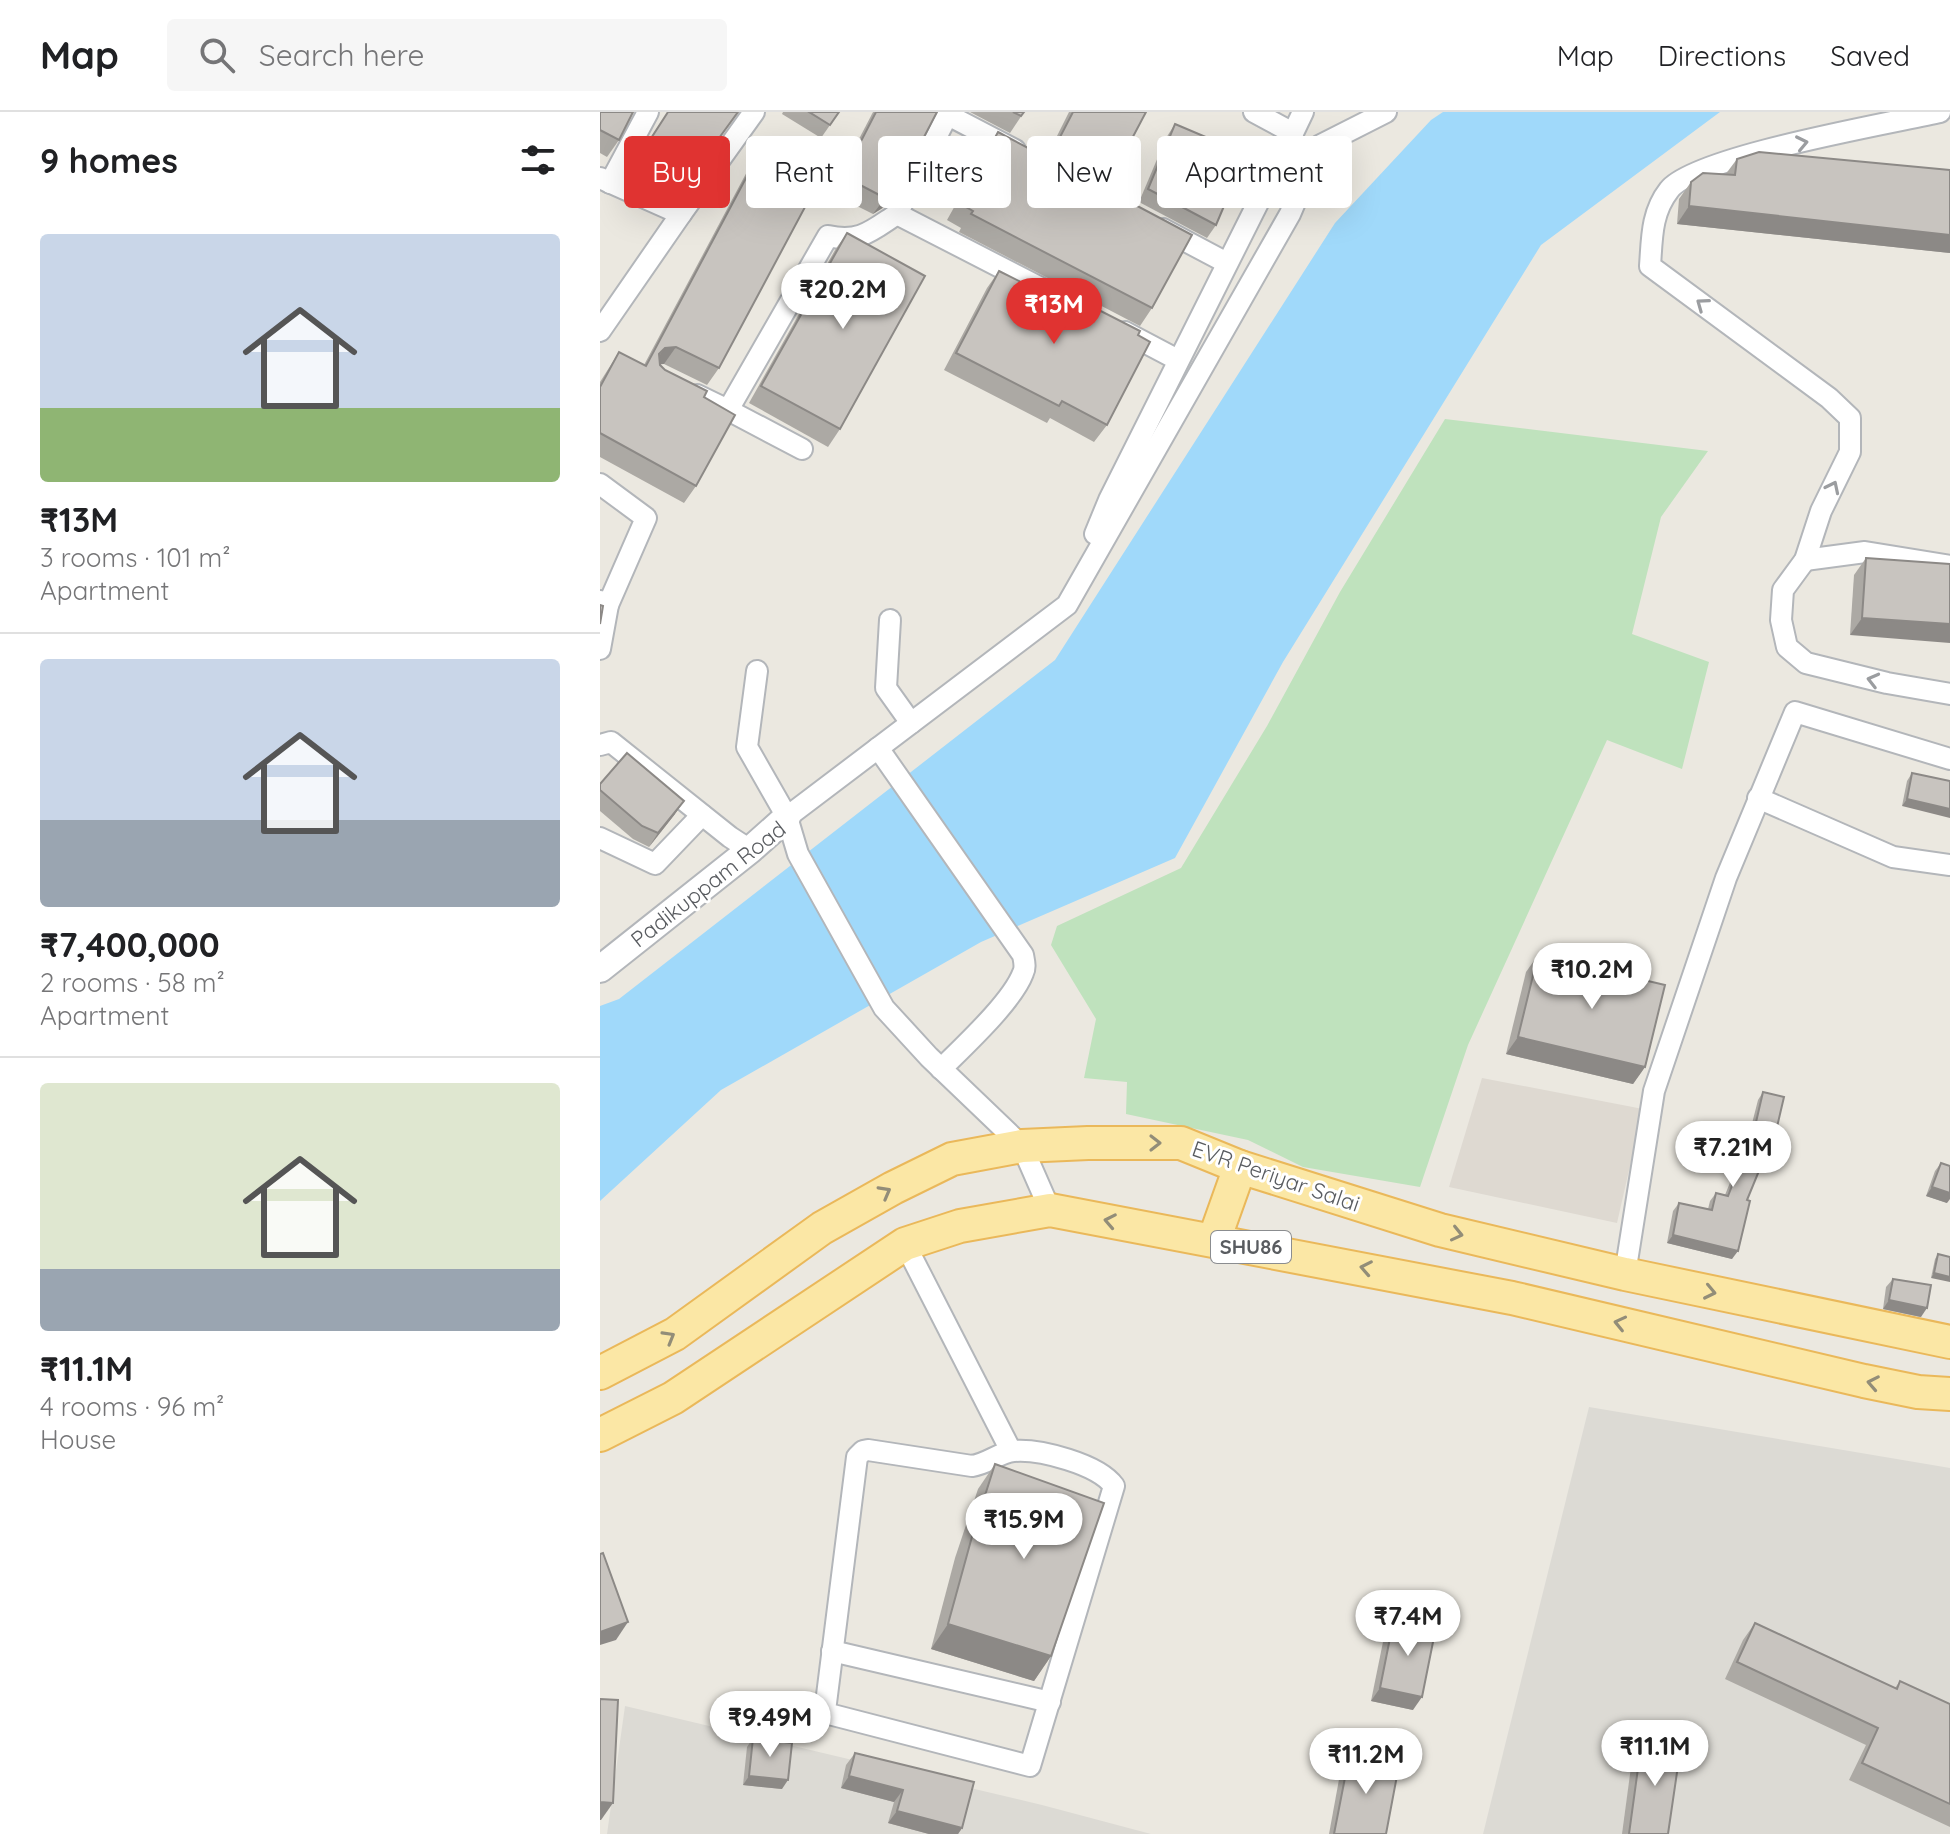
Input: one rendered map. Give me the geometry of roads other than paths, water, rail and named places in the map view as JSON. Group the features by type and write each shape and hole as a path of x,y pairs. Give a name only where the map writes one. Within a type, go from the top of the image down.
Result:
{"main road":[{"name":"EVR Periyar Salai","path":"600,1373 675,1334 822,1228 952,1159 1022,1146 1088,1143 1181,1143 1240,1167 1440,1230 1625,1274 1950,1342"},
{"path":"1214,1240 1240,1167"},
{"name":"SHU86","path":"600,1435 673,1398 905,1244 960,1226 1050,1210 1512,1298 1864,1381 1918,1392 1950,1394"}],"street":[{"path":"648,112 605,181 681,214"},
{"path":"600,331 754,112"},
{"path":"1254,112 1293,133"},
{"path":"1067,605 1109,500 1303,112"},
{"path":"757,671 747,747 787,817 1067,605 1290,214 1319,146 1386,112"},
{"path":"1940,112 1725,160 1671,187 1654,214 1650,266 1829,398 1850,418 1850,452 1821,511 1805,560 1783,590 1781,620 1787,647 1806,663 1887,683 1950,694"},
{"path":"728,410 828,236 855,239 897,214 949,113 1027,156"},
{"path":"897,214 1080,309"},
{"path":"1143,219 1227,263"},
{"path":"1108,323 1178,360"},
{"path":"673,383 802,449"},
{"path":"600,484 646,518 604,603 600,649"},
{"path":"1805,560 1865,552 1950,566"},
{"path":"890,620 886,688 911,723"},
{"path":"1625,1274 1654,1091 1726,878 1795,712 1950,759"},
{"path":"600,745 611,742 750,850"},
{"path":"878,748 1023,955 1025,969 993,1015 941,1069"},
{"path":"1758,798 1893,857 1950,865"},
{"path":"600,838 655,864 702,815"},
{"name":"Padikuppam Road","path":"600,969 787,817 798,854 884,1008 941,1069 1022,1146"},
{"path":"1022,1146 1050,1210"},
{"path":"905,1244 1011,1451"},
{"path":"868,1450 972,1466 984,1464 1011,1451 1065,1459 1107,1478 1114,1486 1032,1765 826,1713 824,1709 859,1453 868,1450"},
{"path":"832,1651 1050,1702"}],"water":[{"path":"1443,112 1720,112 1541,245 1283,662 1175,858 981,942 721,1090 600,1201 600,1006 619,999 1055,660 1335,223 1431,120"}]}
